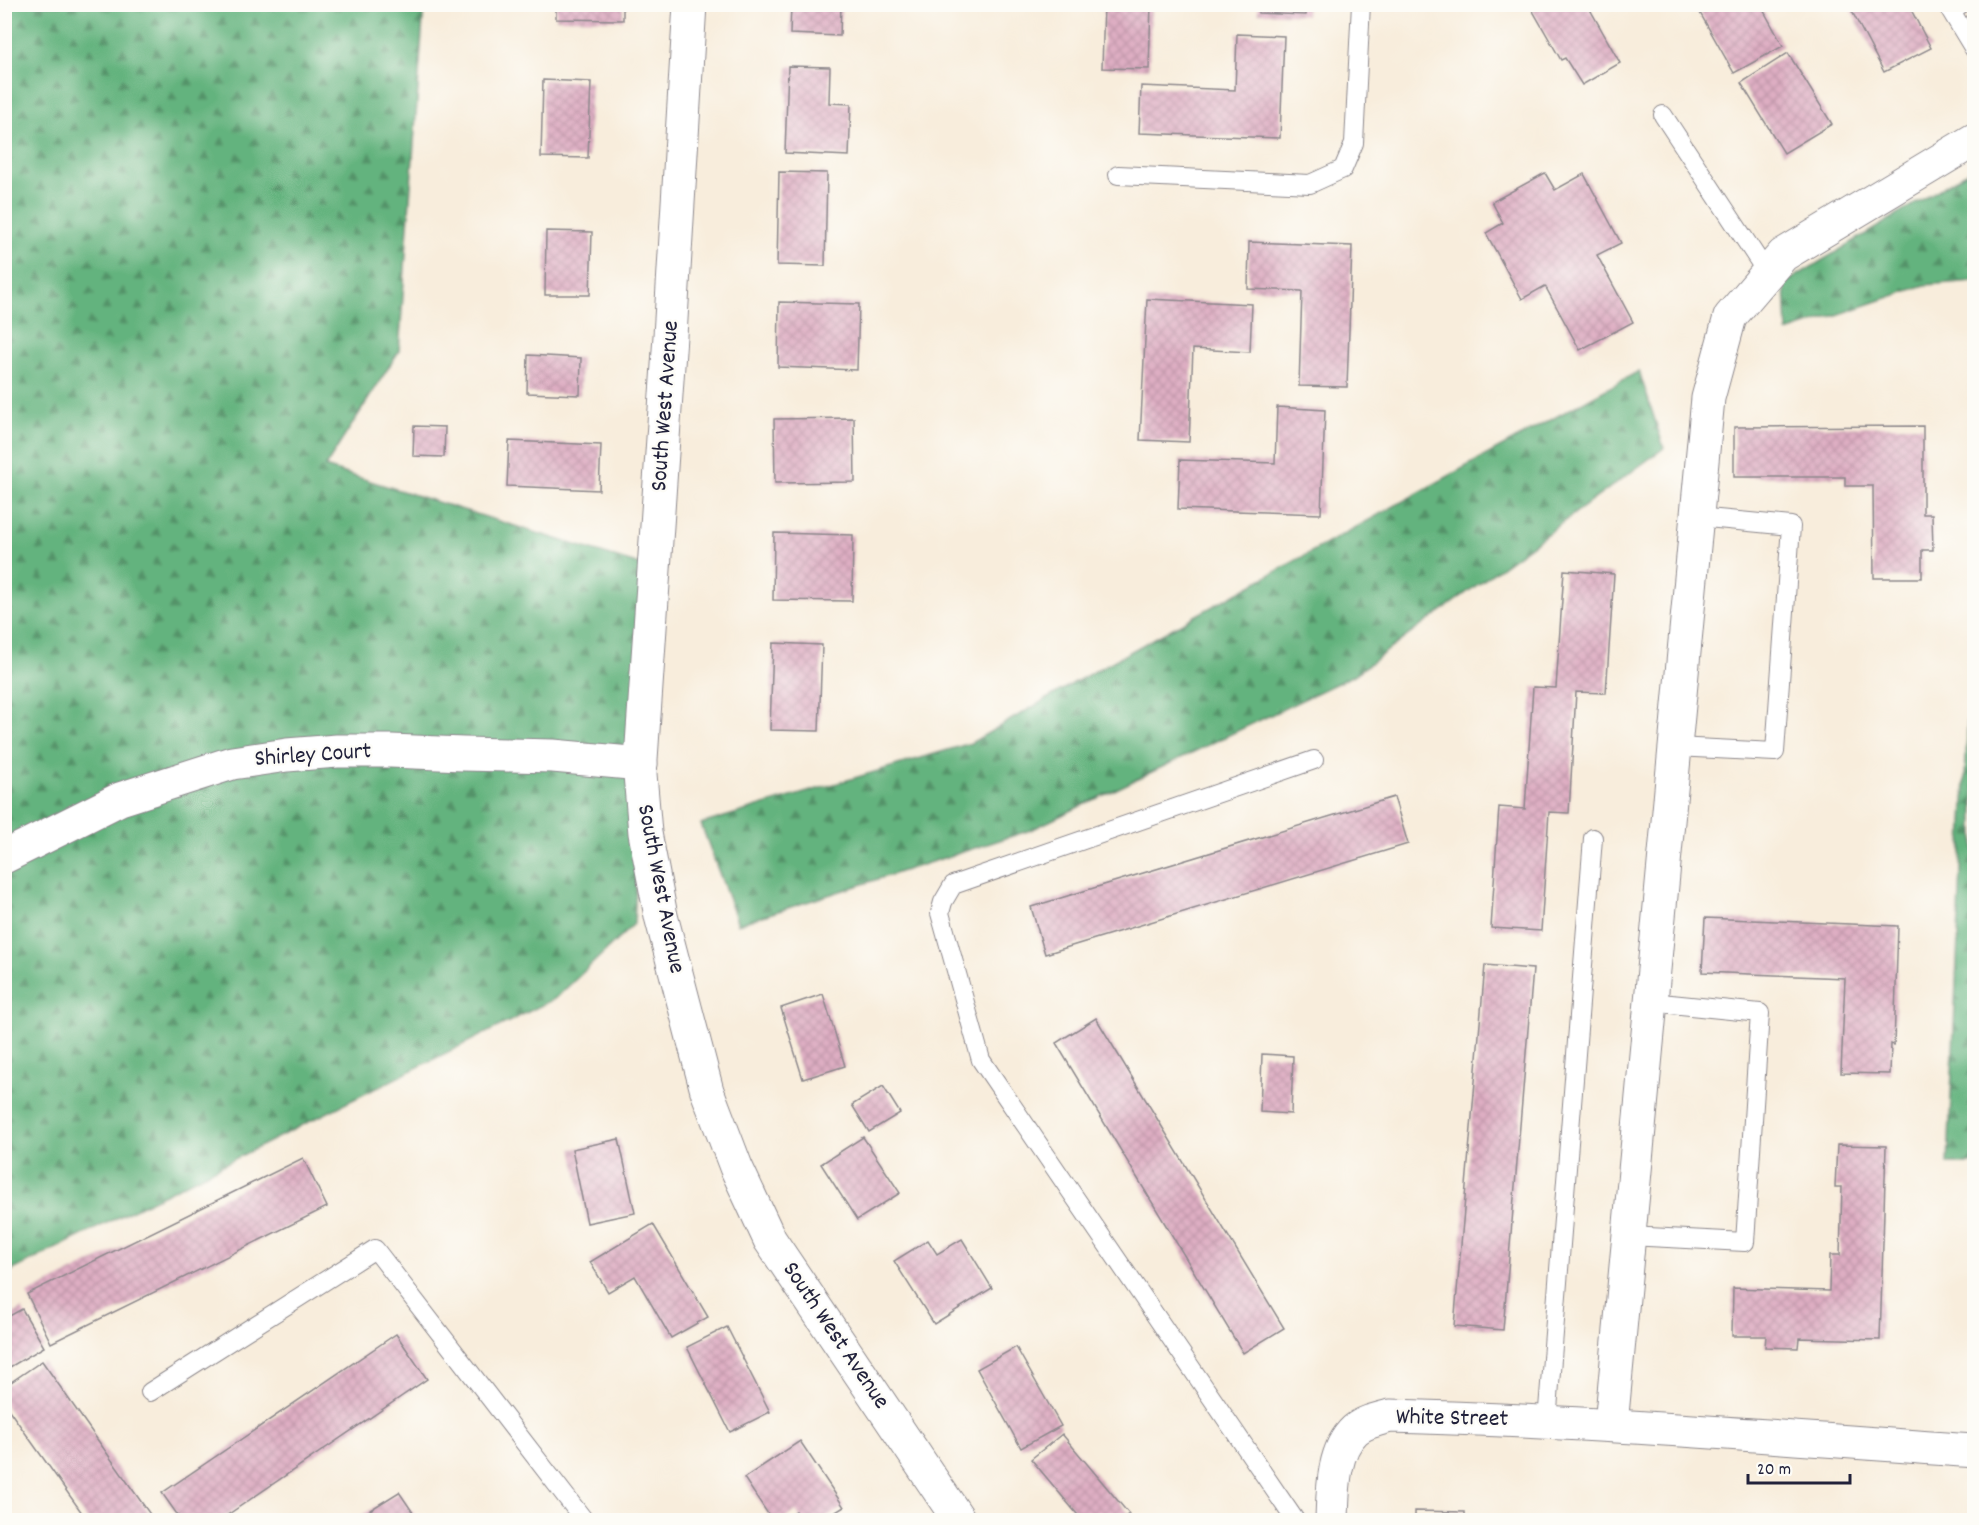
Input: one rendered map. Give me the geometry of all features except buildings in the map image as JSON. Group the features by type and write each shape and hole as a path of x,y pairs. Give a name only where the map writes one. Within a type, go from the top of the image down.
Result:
{"street":[{"name":"South West Avenue","path":"690,4 640,774 645,833 661,916 707,1091 736,1167 770,1240 959,1521"},
{"path":"1611,1425 1708,398 1730,317 1783,255 1974,140"},
{"name":"Shirley Court","path":"4,858 120,799 232,763 327,752 392,750 553,756 641,764"},
{"name":"White Street","path":"1332,1521 1337,1463 1344,1446 1354,1430 1374,1420 1390,1416 1611,1425 1974,1451"}],"lane":[{"path":"1118,175 1310,184 1343,169 1354,143 1362,4"},
{"path":"1961,4 1951,11 1974,49"},
{"path":"1663,115 1767,273"},
{"path":"1675,747 1775,752 1791,526 1697,517"},
{"path":"1295,1521 981,1060 940,913 943,902 953,885 1314,760"},
{"path":"1547,1422 1593,838"},
{"path":"1629,1236 1745,1242 1760,1013 1651,1002"},
{"path":"150,1392 375,1249 584,1521"}],"green space":[{"path":"5,5 424,5 399,351 325,467 653,569 634,924 556,998 5,1274"},
{"path":"1974,168 1974,281 1925,285 1787,332 1785,283"},
{"path":"1639,371 1664,448 1354,675 1031,830 738,924 701,824 971,743 1079,680"},
{"path":"1974,575 1974,1164 1948,1164"}]}
